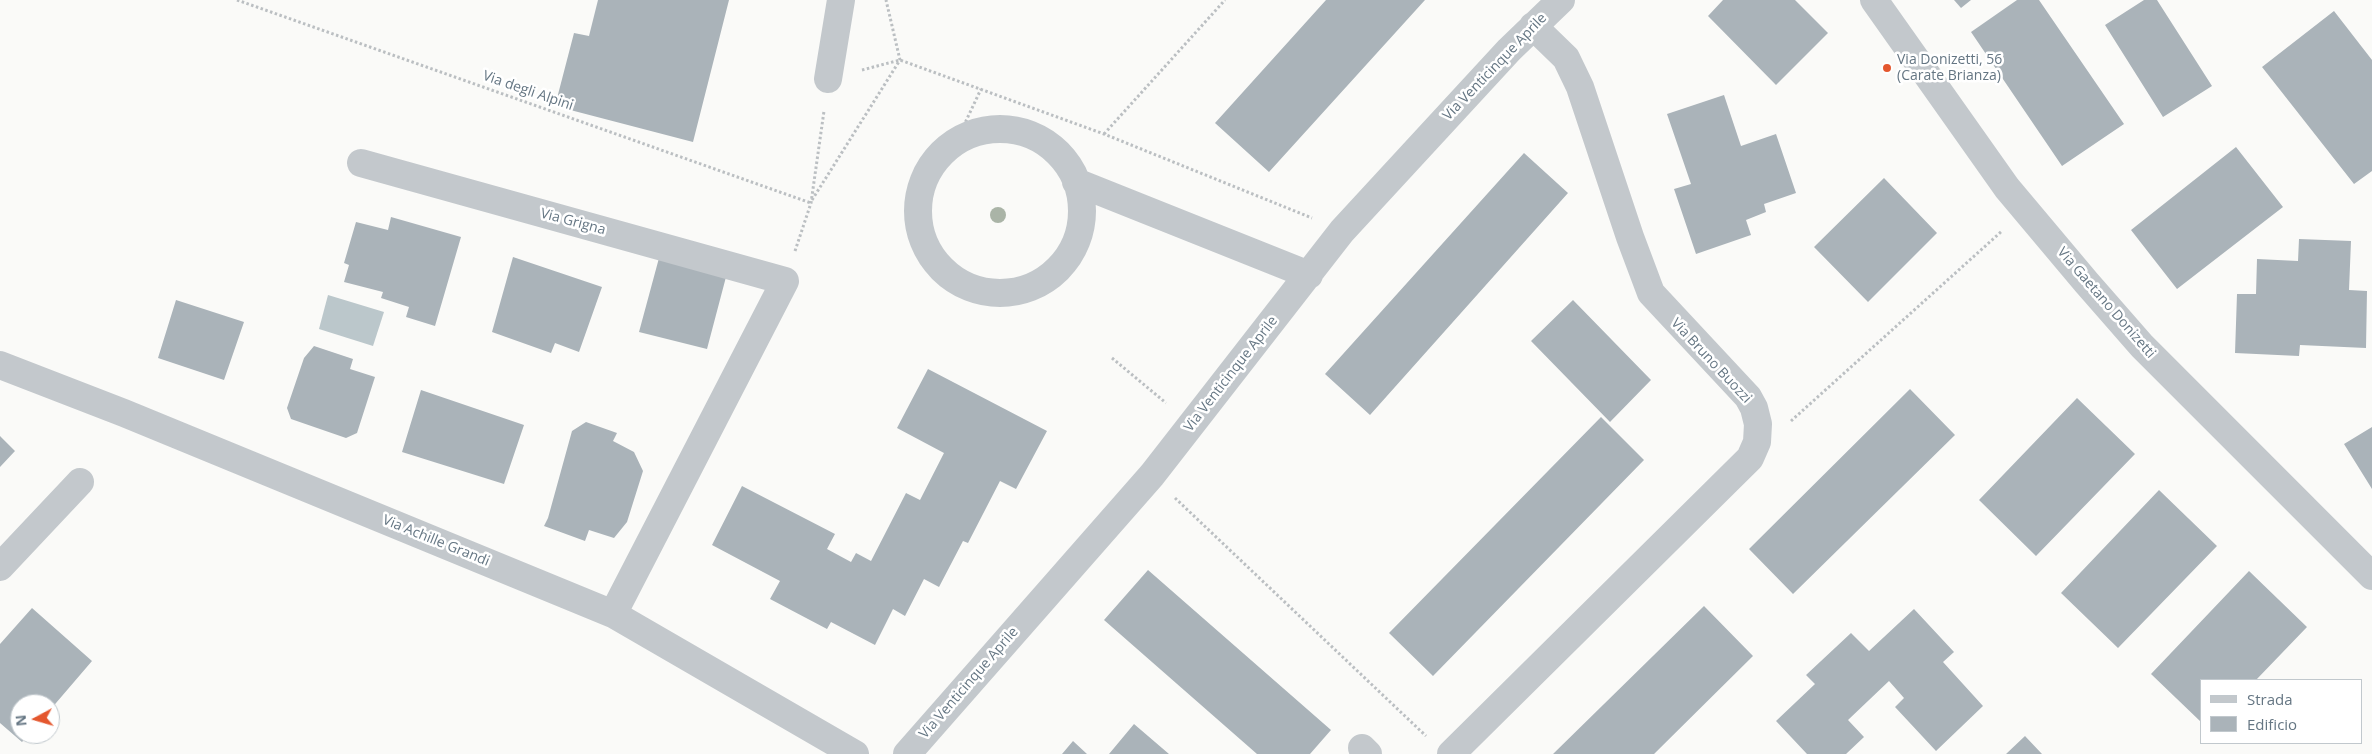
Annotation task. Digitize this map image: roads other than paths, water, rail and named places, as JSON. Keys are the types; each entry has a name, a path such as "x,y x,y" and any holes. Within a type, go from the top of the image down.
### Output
{"street":[{"path":"828,79 842,0"},
{"name":"Via Venticinque Aprile","path":"907,754 1152,475 1342,231 1509,50 1561,0"},
{"name":"Via Gaetano Donizetti","path":"1874,0 2007,188 2142,346 2372,576"},
{"name":"Via Bruno Buozzi","path":"1441,747 1750,458 1757,442 1758,424 1754,408 1748,397 1650,293 1580,87 1566,58 1533,26"},
{"path":"1010,128 1036,136 1058,152 1074,174 1076,182 1082,200 1081,227 1071,252 1054,273 1030,288 1004,293 977,290 952,278 933,259 921,234 917,208 923,181 932,165 957,140 983,130 1010,128"},
{"name":"Via Grigna","path":"362,164 785,281 613,614"},
{"path":"1076,182 1309,275"},
{"name":"Via Achille Grandi","path":"0,365 133,417 613,614 855,754"},
{"path":"0,567 80,482"}],"place":[{"name":"Via Donizetti, 56 (Carate Brianza)","path":"1887,68"}]}
